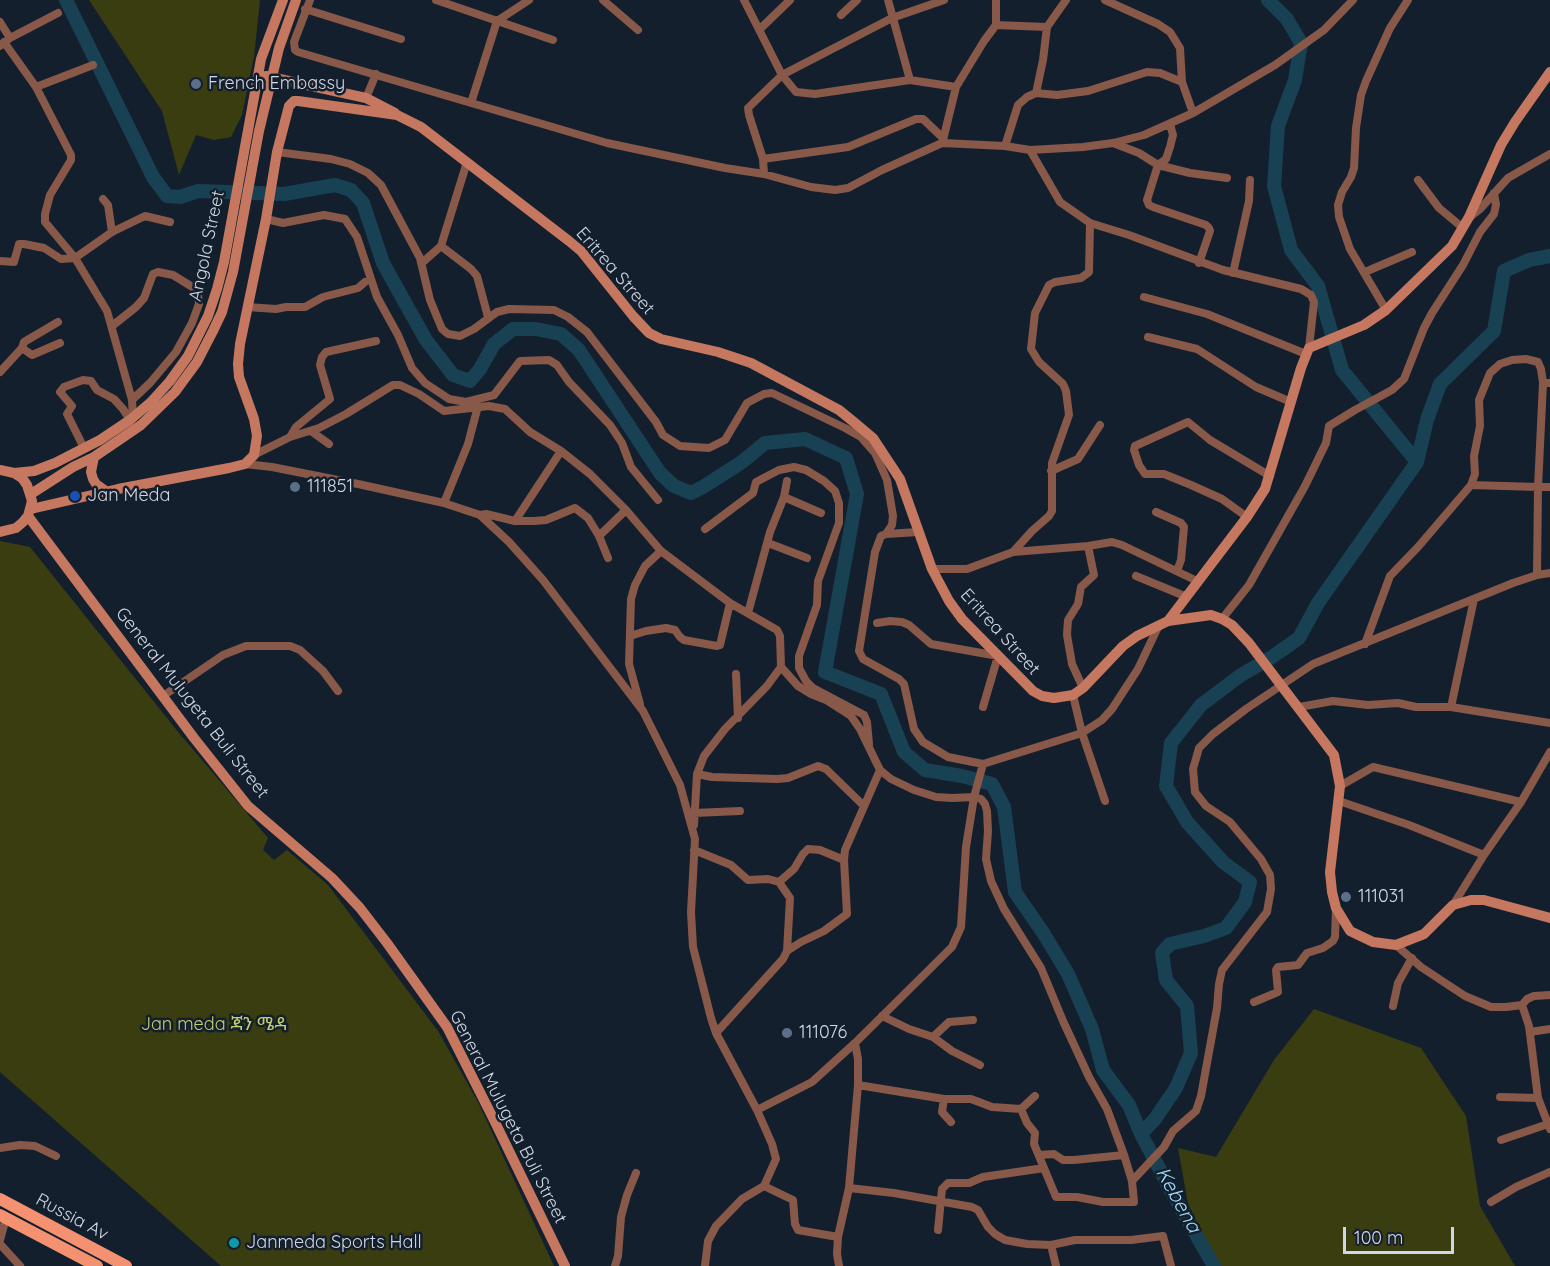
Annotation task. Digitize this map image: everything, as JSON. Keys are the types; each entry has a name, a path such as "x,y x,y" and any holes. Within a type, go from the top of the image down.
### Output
{"main road":[{"name":"Angola Street","path":"14,473 42,468 84,448 154,406 188,356 208,316 224,262 261,59 283,0"},
{"path":"31,494 94,457 141,425 154,406 175,392 197,362 222,312 243,226 259,131 279,48 296,0"},
{"path":"1164,622 1187,597 1247,517 1265,489 1308,351 1372,320 1386,310 1452,246 1469,217 1501,145 1550,72"},
{"path":"259,74 366,98 397,115"},
{"name":"Eritrea Street","path":"277,152 289,106 294,101 397,115 421,127 581,251 649,333 661,339 718,352 751,363 839,410 873,438 900,479 938,584 962,619 1033,691 1042,696 1054,698 1073,694 1083,688 1123,646 1164,622 1204,614 1222,619"},
{"path":"29,512 250,459 257,436 254,419 239,377 238,364 277,152"},
{"path":"94,457 91,472 93,479 107,492"},
{"path":"0,470 14,473 27,485 31,494 29,512 16,528 0,532"},
{"name":"General Mulugeta Buli Street","path":"29,512 163,696 248,806 280,835 310,857 360,908 440,1018 494,1118 565,1266"},
{"path":"1222,619 1249,643 1334,755 1340,786 1330,872 1336,908 1350,931 1361,938 1386,945 1396,945 1424,933 1453,905 1472,900 1484,900 1550,918"},
{"name":"Russia Av","path":"0,1199 126,1266"},
{"name":"Russia Av","path":"3,1217 97,1266"}],"street":[{"path":"310,0 294,42 295,50 607,143 724,168 764,174 811,187 835,190 848,188 943,140 1030,150 1083,147 1113,143 1144,135 1193,113 1275,65 1324,30 1353,0"},
{"path":"436,0 553,40"},
{"path":"603,0 638,30"},
{"path":"744,0 782,75 796,92 806,94 910,80 956,87"},
{"path":"760,29 790,0"},
{"path":"841,15 857,0"},
{"path":"888,0 910,80"},
{"path":"764,174 763,159 748,108 782,75 892,18 944,0"},
{"path":"943,140 956,87 979,48 996,26 996,0"},
{"path":"1036,93 1047,27 1066,0"},
{"path":"1105,0 1158,24 1170,32 1180,48 1182,82 1193,113"},
{"path":"1386,310 1350,249 1339,217 1338,205 1354,168 1356,128 1361,95 1390,28 1408,0"},
{"path":"471,103 497,21 523,2"},
{"path":"305,9 401,39"},
{"path":"5,42 58,13"},
{"path":"0,22 5,42 36,87 71,154 71,160 50,195 45,222 75,258 102,300 112,326 132,400 131,419"},
{"path":"996,26 1047,27"},
{"path":"36,87 93,65"},
{"path":"1005,146 1018,105 1027,96 1036,93 1057,95 1088,90 1147,72 1160,73 1182,82"},
{"path":"366,98 376,74"},
{"path":"763,159 848,147 916,119 923,119 943,140"},
{"path":"1170,124 1173,135 1170,147 1166,159 1158,165 1147,200 1149,205 1209,228 1200,263"},
{"path":"1113,143 1139,153 1158,165 1190,173 1227,178"},
{"path":"1030,150 1060,202 1090,223 1129,235 1200,263 1301,289 1311,294 1314,302 1308,351 1207,314 1144,297"},
{"path":"277,152 331,159 350,164 368,173 381,185 420,258 430,300 442,329 452,336 460,336 474,329 488,317 509,309 554,310 568,317 587,332 656,422 663,435 680,446 709,448 725,440 747,403 764,394 772,393 861,437 875,453 887,480 893,516 892,525 886,534"},
{"path":"1469,217 1480,209 1508,178 1550,154"},
{"path":"423,261 441,246 467,162"},
{"path":"1233,273 1248,208 1250,180"},
{"path":"1418,180 1439,208 1463,228"},
{"path":"1222,619 1249,585 1305,486 1326,443 1329,426 1401,384 1424,327 1463,265 1480,232 1494,214 1496,205 1494,193"},
{"path":"104,199 108,205 112,232"},
{"path":"266,219 283,222 324,215 345,219 357,237 377,297 398,334 412,368 425,383 449,399 466,402 494,395 520,361 549,360 557,365 569,382 610,425 622,443 631,467 658,500"},
{"path":"0,261 14,262 19,244 44,248 61,259 75,258 112,232 145,216 170,222"},
{"path":"1013,552 1052,511 1052,463 1069,415 1063,384 1034,357 1031,349 1035,313 1049,285 1081,278 1089,272 1090,223"},
{"path":"441,246 477,276 488,317"},
{"path":"1365,272 1412,252"},
{"path":"112,326 144,298 153,274 158,272 173,275 194,288 198,295 199,304 192,323 176,352 132,400"},
{"path":"247,307 276,309 305,307 323,297 358,288 365,282"},
{"path":"0,372 22,348 24,342 58,322"},
{"path":"1148,337 1197,349 1256,387 1291,402"},
{"path":"290,437 296,428 330,399 320,365 326,352 376,341"},
{"path":"22,348 32,355 60,343"},
{"path":"1365,644 1390,576 1418,548 1471,485 1475,474 1474,456 1480,426 1479,399 1490,373 1500,364 1512,360 1526,359 1538,363 1547,383 1538,487 1537,575"},
{"path":"84,448 67,414 72,406 60,392 64,387 83,380 91,381 98,390 114,399 131,419"},
{"path":"250,459 290,437 311,431 346,414 393,385 400,385 419,394 444,411 496,406 505,409 530,432 561,451 590,474 626,510 660,550 730,603 777,630 780,636 781,667 767,686 725,729 704,756 697,774 694,813 693,947 703,990 717,1033 757,1110 776,1159 764,1186 742,1200 716,1226 708,1241 705,1266"},
{"path":"444,503 468,444 478,406"},
{"path":"1247,517 1222,499 1191,485 1164,474 1145,474 1139,465 1134,450 1135,446 1188,422 1210,440 1270,476"},
{"path":"1051,471 1078,459 1100,425"},
{"path":"311,431 329,444"},
{"path":"515,521 561,451"},
{"path":"250,459 272,466 444,503 480,515 509,542 543,580 643,711"},
{"path":"705,529 753,493 756,482 779,470 794,467 806,470 824,481 834,491 839,503 839,523 818,581 817,605 799,656 799,668 813,688 864,715 867,722 869,748"},
{"path":"748,613 787,481"},
{"path":"1471,485 1550,487"},
{"path":"784,497 821,513"},
{"path":"480,515 486,514 515,521 546,520 575,508 588,518 608,558"},
{"path":"599,536 626,510"},
{"path":"1156,512 1181,523 1184,527 1181,560 1177,571"},
{"path":"892,525 899,533"},
{"path":"918,532 881,536 875,552 859,651 860,656 904,684 910,708 910,720 914,729 923,742 948,757 982,766 1082,733 1102,720 1112,709 1164,622"},
{"path":"932,569 967,569 1013,552 1112,542 1197,581"},
{"path":"768,543 807,558"},
{"path":"1083,688 1072,664 1067,634 1068,620 1078,604 1081,587 1094,575 1088,546"},
{"path":"660,550 652,557 635,585 630,613 629,664 632,681 643,711 680,785 695,839"},
{"path":"1132,1181 1164,1147 1173,1131 1196,1111 1201,1096 1222,970 1267,912 1271,889 1270,875 1261,859 1230,822 1206,806 1195,792 1193,769 1199,748 1213,734 1313,663 1345,649 1365,644 1474,598 1537,575 1550,573"},
{"path":"1136,576 1187,597"},
{"path":"1451,707 1474,598"},
{"path":"630,636 666,628 675,630 684,640 717,646 720,645 730,603"},
{"path":"877,623 902,622 936,646 961,648 998,656 983,707"},
{"path":"163,696 223,655 246,646 290,646 300,650 323,671 338,690"},
{"path":"781,667 798,686 851,716 880,770 901,784 936,797 981,799 987,811 986,859 991,880 1004,909 1041,968 1067,1031 1107,1109 1132,1181 1136,1198 1134,1202 1103,1202 1077,1197 1059,1198 1054,1193 1034,1144 1035,1133 1027,1123 1021,1109"},
{"path":"736,674 738,718"},
{"path":"1073,694 1082,733 1105,801"},
{"path":"1299,707 1333,701 1368,705 1398,703 1416,707 1451,707 1550,723"},
{"path":"1453,905 1521,802 1550,752"},
{"path":"697,774 712,777 777,779 788,778 818,766 826,769 864,806"},
{"path":"757,1110 812,1082 855,1043 952,946 962,927 966,847 974,797 982,766"},
{"path":"1340,786 1373,767 1521,802"},
{"path":"717,1033 770,974 787,951 824,931 847,914 845,850 880,770"},
{"path":"1339,801 1409,825 1484,855"},
{"path":"694,813 740,812"},
{"path":"779,882 794,869 808,849 820,850 844,860"},
{"path":"694,850 731,865 748,880 768,879 779,882 790,898 787,951"},
{"path":"1254,1002 1278,992 1276,970 1278,967 1298,965 1306,953 1323,948 1333,941 1336,908"},
{"path":"1396,945 1466,996 1491,1007 1506,1008 1522,1005 1534,996 1550,995"},
{"path":"1393,1006 1398,983 1412,958"},
{"path":"1501,1140 1549,1127 1538,1098 1530,1032 1522,1005"},
{"path":"882,1016 933,1037 952,1051 980,1065"},
{"path":"933,1037 949,1022 973,1020"},
{"path":"1530,1032 1550,1029"},
{"path":"839,1266 838,1237 849,1188 858,1084 858,1059 855,1043"},
{"path":"858,1084 944,1099 971,1099 992,1107 1021,1109 1035,1096"},
{"path":"1500,1097 1538,1098"},
{"path":"944,1099 942,1112 951,1122"},
{"path":"0,1148 20,1144 35,1146 56,1156"},
{"path":"1039,1155 1054,1154 1063,1160 1074,1160 1124,1155"},
{"path":"938,1230 939,1203 942,1189 948,1183 969,1183 983,1177 1044,1168"},
{"path":"1491,1202 1516,1187 1550,1172"},
{"path":"615,1266 621,1217 636,1173"},
{"path":"764,1186 793,1200 795,1224 798,1230 838,1237"},
{"path":"849,1188 894,1193 978,1210 988,1227 1005,1240 1027,1244 1052,1245 1075,1240 1131,1240 1160,1236 1165,1238 1171,1266"},
{"path":"3,1217 0,1242 16,1264"},
{"path":"1052,1245 1056,1266"}],"green space":[{"name":"French Embassy","path":"89,0 260,0 254,57 242,115 231,137 214,140 196,135 179,175 162,111"},
{"name":"Jan meda ጃን ሜዳ","path":"0,541 30,547 179,733 268,838 263,850 274,860 287,850 328,885 438,1031 478,1102 554,1266 221,1266 0,1072"},
{"path":"1314,1009 1421,1048 1466,1116 1480,1206 1515,1266 1219,1266 1188,1204 1178,1148 1216,1157 1274,1060"}],"waterway":[{"name":"Kebena","path":"66,0 153,177 167,196 180,197 198,191 284,194 335,185 351,190 363,203 383,263 426,340 453,375 470,381 480,369 494,344 513,329 536,329 561,334 579,350 660,473 674,486 691,493 742,462 765,443 805,439 846,458 857,494 825,672 881,694 904,752 925,770 992,784 1004,807 1015,892 1068,974 1092,1029 1103,1070 1129,1105 1141,1134 1170,1189 1214,1266"},
{"path":"1268,0 1287,19 1301,43 1295,80 1278,126 1274,186 1291,250 1318,286 1342,370 1417,462"},
{"path":"1141,1134 1155,1119 1176,1088 1191,1053 1187,1006 1166,980 1162,953 1170,944 1226,928 1245,902 1250,882 1223,862 1187,822 1166,786 1171,743 1201,705 1241,675 1299,638 1318,603 1417,462 1427,420 1440,384 1494,331 1504,271 1529,260 1550,256"}],"place":[{"name":"French Embassy","path":"196,84"},
{"name":"111851","path":"295,487"},
{"name":"Jan Meda","path":"75,496"},
{"name":"111031","path":"1346,897"},
{"name":"111076","path":"787,1033"},
{"name":"Janmeda Sports Hall","path":"234,1243"}]}
